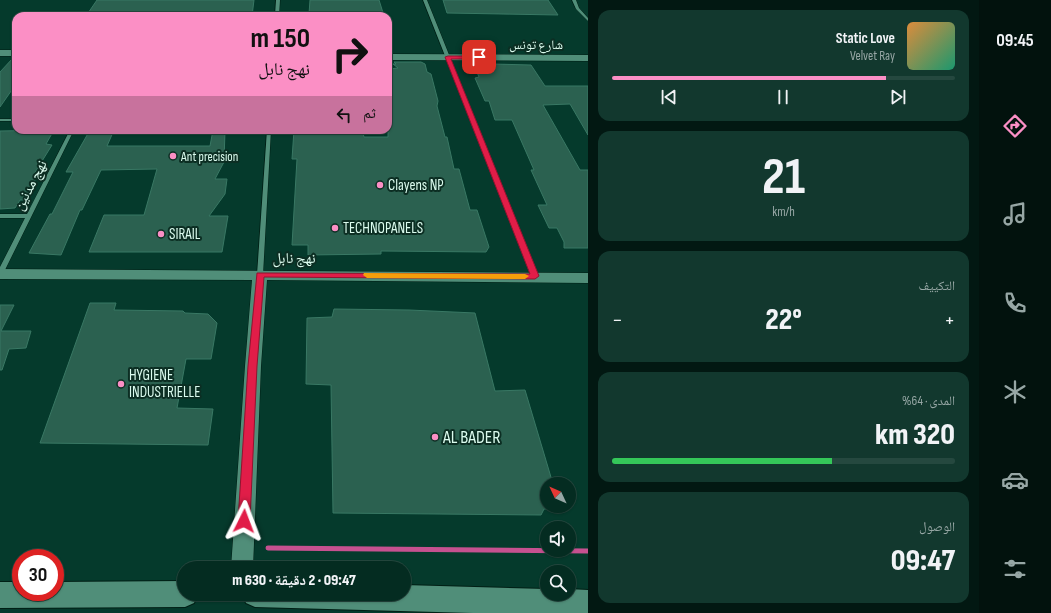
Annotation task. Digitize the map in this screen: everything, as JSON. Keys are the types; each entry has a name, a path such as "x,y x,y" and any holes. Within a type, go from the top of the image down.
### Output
{"street":[{"name":"شارع تونس","path":"392,52 588,58"},
{"name":"شارع تونس","path":"392,57 588,52"},
{"path":"0,53 12,53"},
{"name":"نهج نابل","path":"0,274 535,276 588,278"},
{"path":"242,561 252,366 260,275"},
{"path":"0,595 177,594"},
{"path":"411,598 588,603"}],"lane":[{"path":"277,12 278,0"},
{"path":"424,0 535,276"},
{"path":"574,0 577,8 588,20"},
{"path":"0,120 12,120"},
{"name":"نهج مدنين","path":"0,274 70,134"},
{"path":"260,275 269,134"},
{"path":"0,216 28,216"}],"building":[{"path":"97,0 254,0 252,12 89,12"},
{"path":"310,0 379,0 383,12 309,12"},
{"path":"443,0 548,0 558,15 447,13"},
{"path":"12,59 12,90 0,107 0,72"},
{"path":"394,62 421,62 425,64 427,72 431,74 438,101 437,106 445,137 447,137 454,169 459,169 470,210 477,210 489,247 486,252 381,251 381,254 308,255 308,245 292,245 297,159 292,159 294,134 363,134 364,137 388,137 388,134 392,134 392,69 398,68 393,64 396,64"},
{"path":"474,65 531,65 545,86 588,86 588,135 570,104 543,105 580,170 588,170 588,248 564,248 564,242 557,228 549,228 538,205 547,205 531,170 534,170 512,120 495,120 489,101 485,101 475,78 479,77"},
{"path":"0,131 12,131 12,134 52,134 46,144 52,145 34,174 38,174 25,200 20,200 15,208 0,209"},
{"path":"88,134 112,134 107,146 210,146 212,134 225,134 224,162 215,179 227,179 225,194 209,216 228,216 222,252 89,252 104,215 144,215 157,169 101,170 82,210 80,210 61,255 29,253 50,214 52,214 73,172 66,172"},
{"name":"HYGIENE INDUSTRIELLE","path":"90,303 116,303 114,310 183,311 185,313 208,314 217,323 211,359 186,359 177,408 213,409 208,445 40,443"},
{"path":"0,305 14,305 1,331 31,331 26,348 9,349 2,370 0,370"},
{"name":"AL BADER","path":"334,309 475,313 495,391 525,390 551,477 540,477 541,515 333,513 331,385 306,384 307,318 332,317"}],"waterway":[{"path":"268,548 588,551"}],"slow traffic":[{"path":"367,275 525,276"}],"place":[{"name":"Ant precision","path":"173,156"},
{"name":"Clayens NP","path":"380,185"},
{"name":"TECHNOPANELS","path":"335,228"},
{"name":"SIRAIL","path":"161,234"},
{"name":"HYGIENE INDUSTRIELLE","path":"121,384"},
{"name":"AL BADER","path":"435,437"}],"route":[{"path":"244,521 252,366 260,275 535,276 482,146 448,57 479,57"}]}
